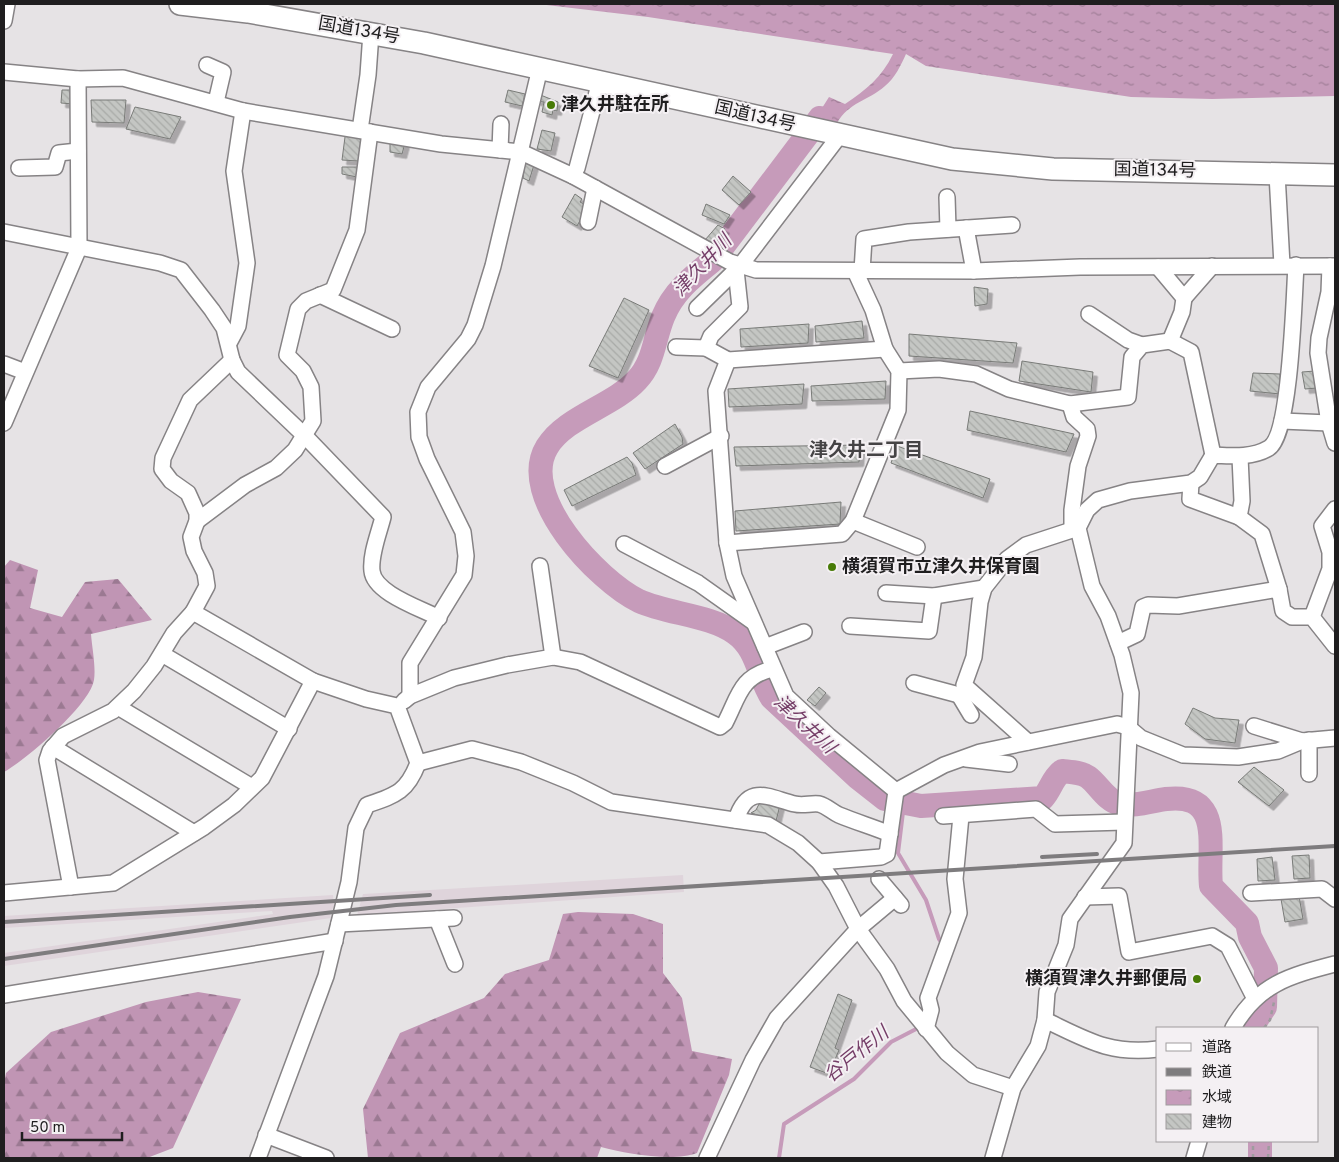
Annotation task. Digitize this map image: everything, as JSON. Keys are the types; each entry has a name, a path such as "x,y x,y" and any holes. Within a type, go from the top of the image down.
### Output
{"highway":[{"name":"国道134号","path":"180,4 248,12 371,33 600,81 796,126 952,159 1053,169 1335,175"}],"street":[{"path":"4,22 7,4"},
{"path":"197,521 245,485 276,468 294,450 314,421 312,387 303,371 287,355 298,309 313,298 333,290 357,230 371,33"},
{"path":"207,65 223,72 216,102"},
{"path":"410,696 410,663 464,575 466,556 463,532 427,459 419,437 418,412 428,387 468,339 475,325 494,266 540,68"},
{"path":"4,72 78,79 123,78 216,102 243,111 441,144 521,152 573,176 736,266 772,272 974,271 1080,267 1332,266 1318,353 1329,423 1335,443"},
{"path":"4,423 79,248 78,79"},
{"path":"573,176 577,168 600,81"},
{"path":"229,343 238,326 246,263 234,171 243,111"},
{"path":"500,150 501,124"},
{"path":"697,308 736,266 840,135"},
{"path":"19,168 55,167 59,153 78,151"},
{"path":"1213,454 1240,457 1270,447 1276,440 1282,422 1292,349 1289,265 1277,174"},
{"path":"588,222 595,188"},
{"path":"947,197 948,229"},
{"path":"727,543 842,534 854,521 898,410 899,371 885,349 858,271 864,239 909,232 1012,225"},
{"path":"966,228 974,271"},
{"path":"4,232 160,263 181,270 224,328 232,360 238,372 304,435 383,517 372,570 376,584 391,594 439,618"},
{"path":"706,348 711,336 740,307 736,266"},
{"path":"1170,341 1182,312 1184,298 1212,266"},
{"path":"1158,267 1184,298"},
{"path":"313,298 392,329"},
{"path":"971,715 964,692 964,685 974,657 980,602 984,588 1007,558 1026,545 1075,529 1087,510 1098,500 1130,491 1191,483 1200,477 1213,454 1191,352 1170,341 1142,345 1128,340 1089,314"},
{"path":"899,371 939,369 976,374 1009,389 1070,404 1128,397 1132,357 1142,345"},
{"path":"676,347 706,348 728,360 885,349"},
{"path":"71,887 47,760 63,736 118,707 144,679 174,633 193,612 207,586 205,573 194,551 191,537 197,521 197,513 188,493 171,481 162,469 163,458 190,400 232,360"},
{"path":"728,360 716,391 727,543 734,576 765,647 770,669 786,696 883,782 895,797 886,854 881,857 819,862"},
{"path":"4,364 25,372"},
{"path":"993,1158 1012,1088 1038,1046 1045,1020 1048,992 1066,945 1070,919 1124,843 1130,693 1118,643 1108,616 1092,586 1075,529 1072,510 1078,466 1088,436 1087,429 1074,417 1070,404"},
{"path":"1282,422 1329,423"},
{"path":"665,466 720,436"},
{"path":"1239,516 1242,501 1240,457"},
{"path":"1191,483 1190,499 1239,516 1262,534 1279,590 1283,611 1292,617 1312,617"},
{"path":"1312,617 1330,569 1330,552 1322,526 1335,509"},
{"path":"854,521 917,547"},
{"path":"624,544 698,584 753,622"},
{"path":"540,566 553,657"},
{"path":"886,594 934,596 984,588"},
{"path":"1118,643 1137,634 1143,608 1148,605 1178,606 1279,590"},
{"path":"850,626 930,631 934,596"},
{"path":"193,612 313,681 366,699 397,706"},
{"path":"1312,617 1335,646"},
{"path":"765,647 804,632"},
{"path":"162,654 289,729"},
{"path":"397,706 410,696 454,678 507,665 553,657 580,662 720,727 725,723 744,683 753,675 770,669"},
{"path":"4,892 113,882 194,833 234,805 262,778 313,681"},
{"path":"914,683 964,692 1028,742"},
{"path":"258,1158 326,976 349,882 356,828 367,805 403,791 412,780 418,763 397,706"},
{"path":"118,707 252,787"},
{"path":"895,797 960,758 1117,724 1128,727 1142,738 1183,755 1238,757 1278,751 1306,740 1335,738"},
{"path":"1254,726 1306,740"},
{"path":"1306,740 1309,774"},
{"path":"54,747 194,833"},
{"path":"418,763 472,748 521,762 573,783 611,802 768,825 782,832 819,862 836,886 858,928 887,969 910,1009 926,1030 947,1053 973,1075 1012,1088"},
{"path":"960,758 1009,764"},
{"path":"736,820 745,802 753,797 765,794 798,805 817,804 836,814 890,834"},
{"path":"943,816 1036,809 1055,824 1125,810"},
{"path":"926,1030 931,1010 928,998 959,913 955,879 961,816"},
{"path":"707,1158 753,1060 777,1018 858,928 898,901 879,879"},
{"path":"1251,893 1322,889 1335,899"},
{"path":"1085,897 1119,896 1129,952 1212,936 1228,946 1257,998"},
{"path":"339,924 454,918"},
{"path":"437,919 455,964"},
{"path":"4,995 335,941"},
{"path":"1234,1027 1240,1016 1257,998 1276,983 1300,972 1335,964"},
{"path":"1045,1020 1110,1049 1142,1051 1156,1049"},
{"path":"266,1135 326,1158"},
{"path":"1194,1158 1199,1142"}],"path":[{"path":"1265,1027 1270,1020 1276,983"},
{"path":"1253,1142 1253,1158"},
{"path":"1268,1158 1269,1142"}],"shaded area":[{"path":"683,875 684,892 357,915 363,894"},
{"path":"333,895 334,906 330,913 331,918 4,966 4,953 273,914 272,911 4,928 4,916"}],"green space":[{"path":"10,560 38,570 30,608 62,617 85,582 118,579 152,620 91,634 94,680 90,691 70,717 56,731 27,756 4,772 4,567"},
{"path":"578,912 633,914 663,924 663,973 682,998 692,1051 732,1059 729,1075 697,1153 687,1156 663,1157 601,1147 597,1158 368,1158 363,1109 400,1033 484,998 505,974 549,960 563,914"},
{"path":"198,992 241,999 173,1148 147,1158 4,1158 4,1083 6,1073 51,1032 146,1002"}],"water":[{"path":"538,4 1335,4 1335,96 1212,99 1131,97 926,66 906,54 889,83 847,110 837,123 817,116 829,97 845,104 860,94 884,70 893,54 648,17"}],"building":[{"path":"62,90 73,90 73,104 61,103"},
{"path":"508,90 525,94 522,106 505,102"},
{"name":"津久井駐在所","path":"538,94 558,102 557,111 553,110 552,115 542,112 544,102 536,101"},
{"path":"91,100 126,100 124,123 92,122"},
{"path":"135,107 181,117 170,139 126,129"},
{"path":"542,130 555,133 551,151 537,149"},
{"path":"348,133 362,140 358,161 342,160 345,137"},
{"path":"390,139 405,143 402,154 390,152"},
{"path":"525,162 534,165 529,181 523,178"},
{"path":"342,167 360,167 357,177 342,174"},
{"path":"733,176 751,192 739,205 722,190"},
{"path":"575,194 582,199 580,202 588,206 577,226 562,217"},
{"path":"706,204 730,215 724,224 702,215"},
{"path":"718,225 725,229 715,243 705,240"},
{"path":"974,287 988,289 987,304 975,306"},
{"path":"624,298 649,310 618,378 589,366"},
{"path":"862,321 864,338 816,342 815,326"},
{"path":"809,324 808,343 741,347 740,329"},
{"path":"909,334 1017,343 1013,363 909,356"},
{"path":"1022,361 1093,372 1091,392 1019,381"},
{"path":"1315,371 1317,388 1305,389 1302,372"},
{"path":"1253,373 1280,374 1280,394 1250,391"},
{"path":"886,381 885,399 812,401 811,386"},
{"path":"804,384 802,404 729,407 728,389"},
{"path":"970,411 1074,434 1066,452 967,430"},
{"path":"675,424 682,437 683,444 645,469 633,453"},
{"path":"861,445 859,462 736,466 734,447"},
{"path":"897,446 990,479 983,498 891,463"},
{"path":"627,457 632,463 636,475 572,506 564,490"},
{"path":"841,502 840,524 736,531 735,511"},
{"path":"819,687 826,693 815,706 807,700"},
{"path":"1193,708 1215,718 1239,720 1235,743 1205,739 1185,724"},
{"path":"1254,767 1284,790 1269,806 1238,782"},
{"path":"760,802 780,805 776,821 751,813 756,810"},
{"path":"1309,855 1310,878 1294,879 1292,856"},
{"path":"1272,857 1275,880 1258,881 1257,859"},
{"path":"1299,896 1303,919 1285,922 1281,899"},
{"path":"838,994 852,1000 835,1048 839,1050 829,1074 810,1067"}],"waterway":[{"name":"津久井川","path":"820,118 712,261 690,279 672,300 663,317 653,350 643,373 627,389 565,428 547,447 541,467 543,489 552,512 566,535 584,556 622,591 639,601 714,622 735,633 749,647 772,698 857,777 885,799 921,806 1043,798 1062,771 1085,775 1110,800 1120,804 1137,804 1166,799 1185,799 1197,804 1205,813 1209,826 1211,840 1211,886 1247,923 1250,937 1266,968 1265,1007 1252,1027"},
{"name":"谷戸作川","path":"904,804 898,853 926,900 939,939 944,946"},
{"name":"谷戸作川","path":"779,1158 784,1124 854,1079 891,1042 920,1027"},
{"name":"津久井川","path":"1260,1142 1260,1158"}],"railway":[{"path":"4,959 290,917 396,905 1335,846"},
{"path":"1042,857 1097,854"},
{"path":"4,922 430,895"}],"place":[{"name":"津久井駐在所","path":"551,105"},
{"name":"横須賀市立津久井保育園","path":"832,567"},
{"name":"横須賀津久井郵便局","path":"1197,979"}],"district":[{"name":"津久井二丁目","path":"866,451"}]}
